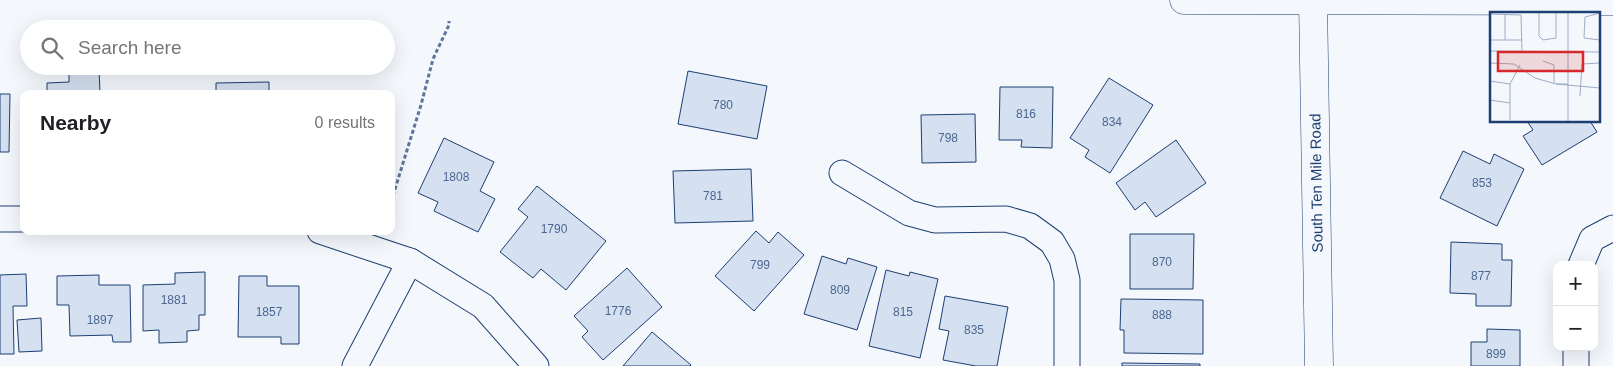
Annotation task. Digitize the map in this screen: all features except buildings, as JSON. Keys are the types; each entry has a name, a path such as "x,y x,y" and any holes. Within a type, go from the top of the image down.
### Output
{"street":[{"path":"1184,0 1613,1"},
{"name":"South Ten Mile Road","path":"1314,1 1318,366"},
{"path":"842,173 910,213 935,220 1006,219 1030,226 1052,242 1062,260 1067,280 1067,366"},
{"path":"0,219 20,218"},
{"path":"1584,261 1602,233"},
{"path":"332,235 410,261 483,306 536,366"},
{"path":"355,366 410,261"},
{"path":"1576,351 1576,366"}],"path":[{"path":"395,189 421,105 432,59 449,25 449,21"}]}
